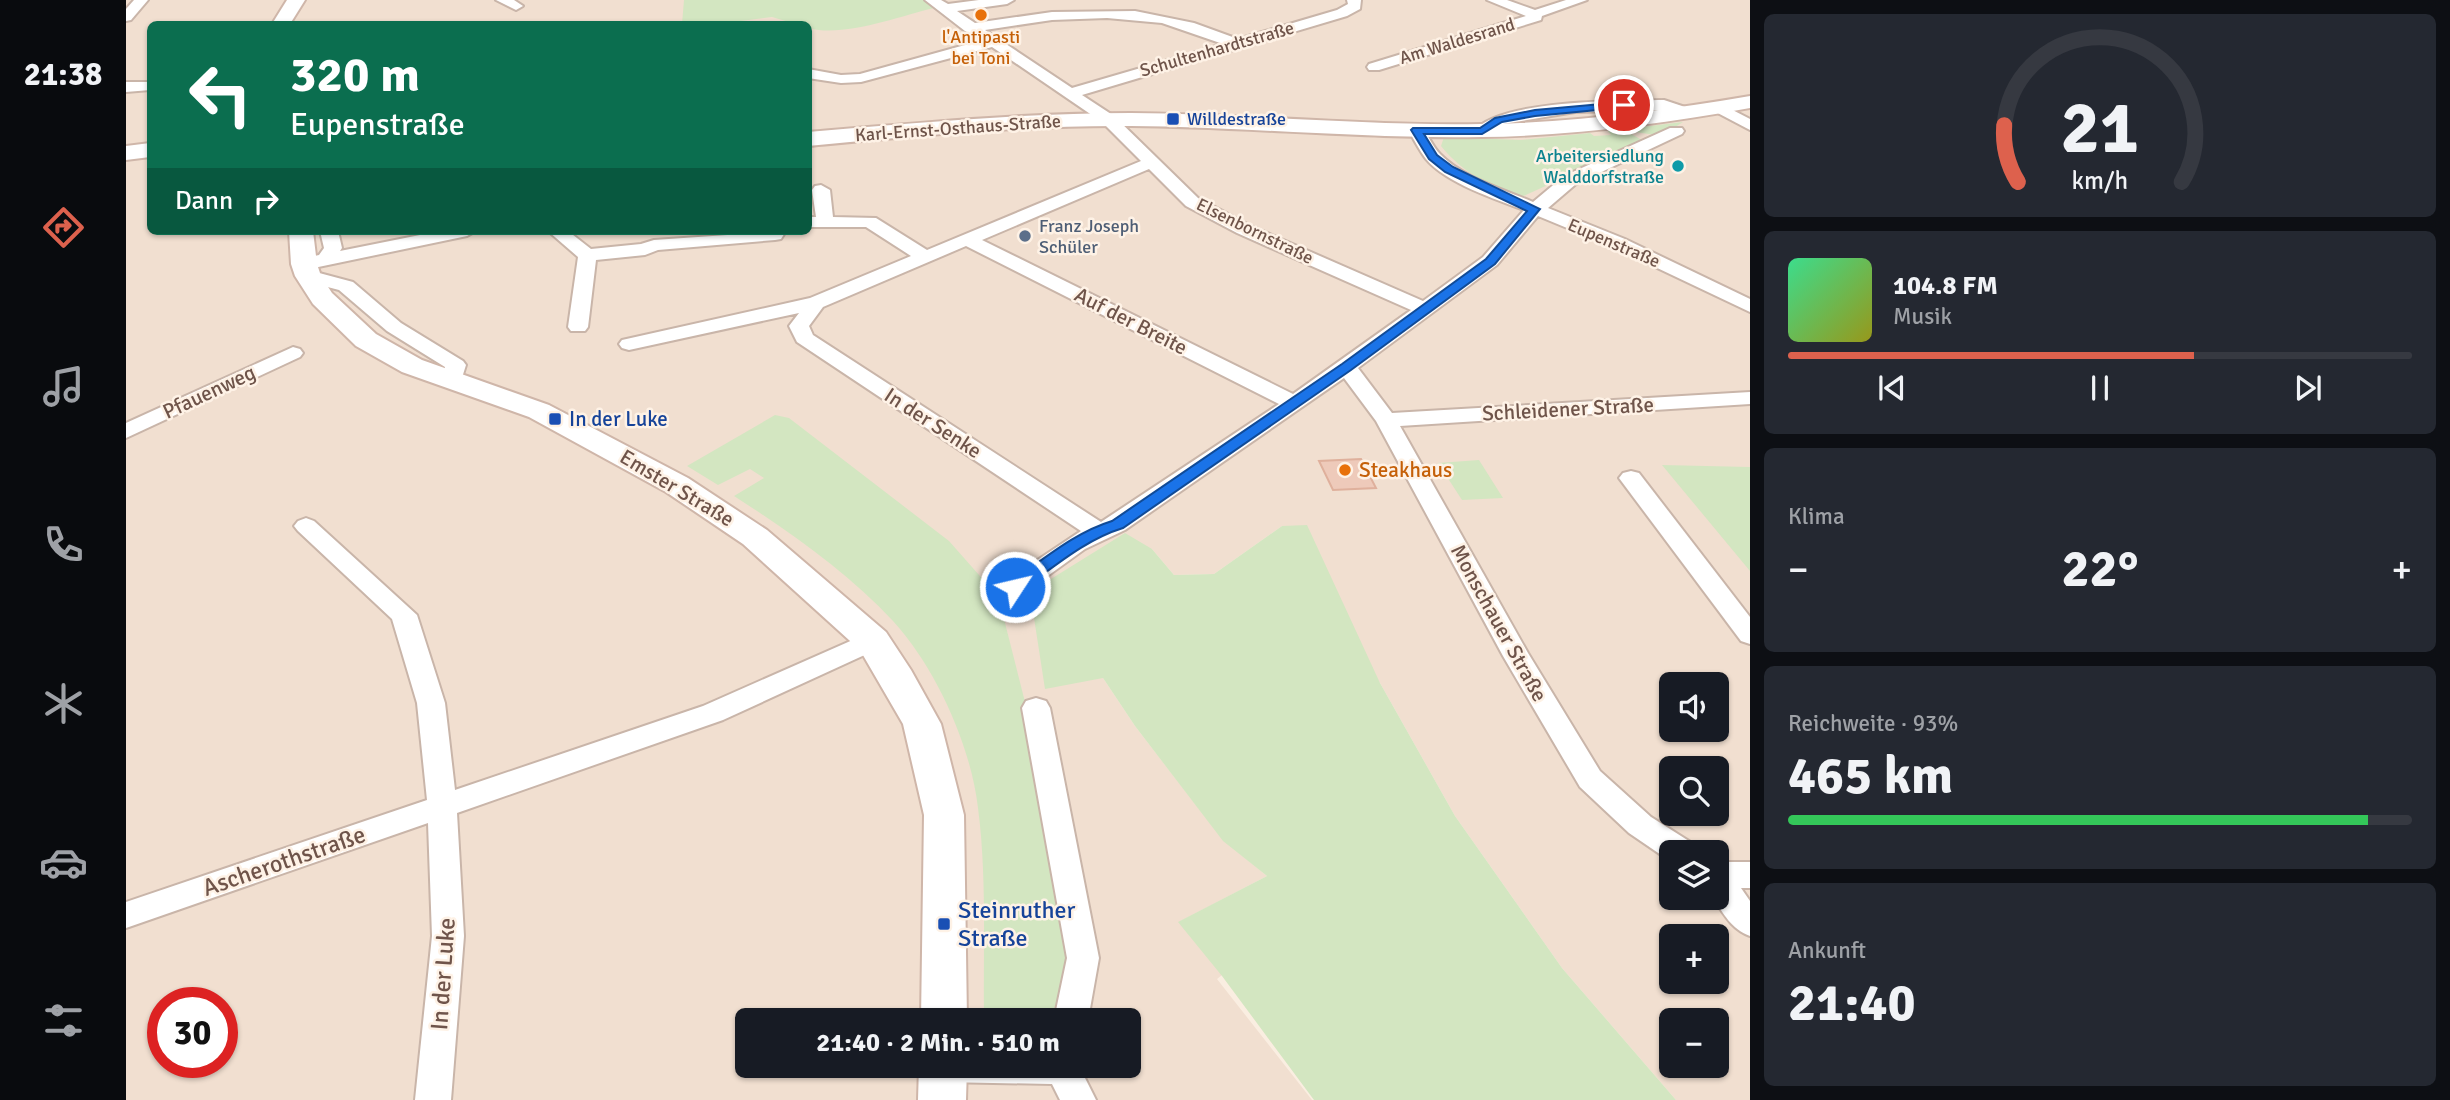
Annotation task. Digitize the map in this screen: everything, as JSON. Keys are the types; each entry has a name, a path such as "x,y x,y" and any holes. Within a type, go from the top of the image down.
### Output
{"street":[{"path":"126,17 141,0"},
{"path":"283,21 296,0"},
{"path":"503,0 516,6"},
{"path":"938,4 1007,0"},
{"name":"Schultenhardtstraße","path":"1071,93 1342,13 1355,6 1354,0"},
{"name":"Am Waldesrand","path":"1494,0 1535,14 1580,0"},
{"path":"938,4 1108,119"},
{"path":"970,28 1039,15 1088,13 1145,18 1188,26 1235,43"},
{"name":"Am Waldesrand","path":"1374,67 1536,17 1535,14"},
{"path":"812,74 841,79 861,78 993,42"},
{"path":"126,87 147,86"},
{"name":"Karl-Ernst-Osthaus-Straße","path":"812,139 1108,119 1482,131 1681,122 1717,107 1750,102"},
{"path":"1717,107 1750,125"},
{"name":"Elsenbornstraße","path":"1108,119 1149,163 1192,202 1243,229 1426,309"},
{"path":"1015,587 1097,531 1117,525 1426,309 1490,261 1534,209 1570,180 1656,142 1681,122"},
{"name":"Eupenstraße","path":"1416,130 1433,157 1449,169 1534,209 1619,243 1750,306"},
{"path":"1636,135 1656,142"},
{"path":"126,153 147,150"},
{"path":"629,344 816,303 1149,163"},
{"path":"821,190 817,221 870,222 927,258"},
{"path":"302,235 312,266"},
{"path":"312,266 333,248 330,235"},
{"path":"312,266 449,235"},
{"path":"562,235 587,255 745,235 775,235"},
{"name":"Auf der Breite","path":"968,240 1294,403"},
{"path":"578,327 587,255"},
{"name":"Emster Straße","path":"312,266 322,298 366,340 404,362 538,411 677,485 764,545 873,641 898,679 922,724 944,815 944,1008"},
{"name":"In der Senke","path":"816,303 799,326 804,338 1097,531"},
{"name":"Pfauenweg","path":"126,431 293,353"},
{"name":"Monschauer Straße","path":"1346,367 1386,420 1516,656 1590,779 1640,825 1663,840"},
{"name":"Schleidener Straße","path":"1386,420 1750,398"},
{"path":"1632,478 1750,635"},
{"name":"In der Luke","path":"306,526 404,615 431,703 442,806 448,936 433,1100"},
{"path":"442,806 713,713 873,641"},
{"path":"1036,708 1083,958 1073,1008"},
{"name":"Ascherothstraße","path":"126,915 442,806"},
{"path":"1729,876 1750,875"},
{"path":"1729,895 1741,914 1750,922"},
{"path":"942,1100 943,1078"},
{"path":"1067,1078 1078,1100"}],"shaded area":[{"path":"126,0 1750,0 1750,1100 1676,1100 1562,968 1455,816 1380,683 1282,526 1214,574 1174,575 1152,549 1103,678 1135,726 1223,840 1267,876 1179,922 1222,975 1217,979 1312,1100 126,1100"}],"green space":[{"path":"684,0 923,0 934,8 838,30 812,28 812,21 786,21 772,17 741,21 682,21"},
{"path":"1683,122 1661,136 1636,132 1631,134 1642,140 1641,143 1519,198 1476,177 1441,146 1444,137 1521,140 1590,133 1594,136 1611,135 1608,131"},
{"path":"775,415 789,418 949,541 987,584 1004,619 1026,706 1038,805 1067,955 1054,1008 984,1008 983,860 974,784 968,759 949,709 937,684 909,640 876,603 838,570 734,496 764,478 750,469 718,485 687,466"},
{"path":"1479,460 1503,498 1462,500 1438,463"},
{"path":"1662,465 1750,467 1750,571"},
{"path":"1307,525 1380,683 1455,816 1562,968 1676,1100 1314,1100 1222,976 1178,922 1267,876 1223,841 1135,726 1103,678 1045,689 1030,592 1125,533 1152,549 1174,575 1214,574 1282,526"}],"building":[{"name":"Steakhaus","path":"1361,459 1376,488 1333,490 1319,461"}],"place":[{"name":"l'Antipasti bei Toni","path":"981,15"},
{"name":"Willdestraße","path":"1173,119"},
{"name":"Arbeitersiedlung Walddorfstraße","path":"1678,166"},
{"name":"Franz Joseph Schüler","path":"1025,236"},
{"name":"In der Luke","path":"555,419"},
{"name":"Steakhaus","path":"1345,470"},
{"name":"Steinruther Straße","path":"944,924"}],"route":[{"path":"1015,587 1097,531 1117,525 1346,367 1490,261 1534,209 1482,187 1449,169 1433,157 1416,130 1482,131 1498,120 1535,113 1576,107 1624,105"}]}
